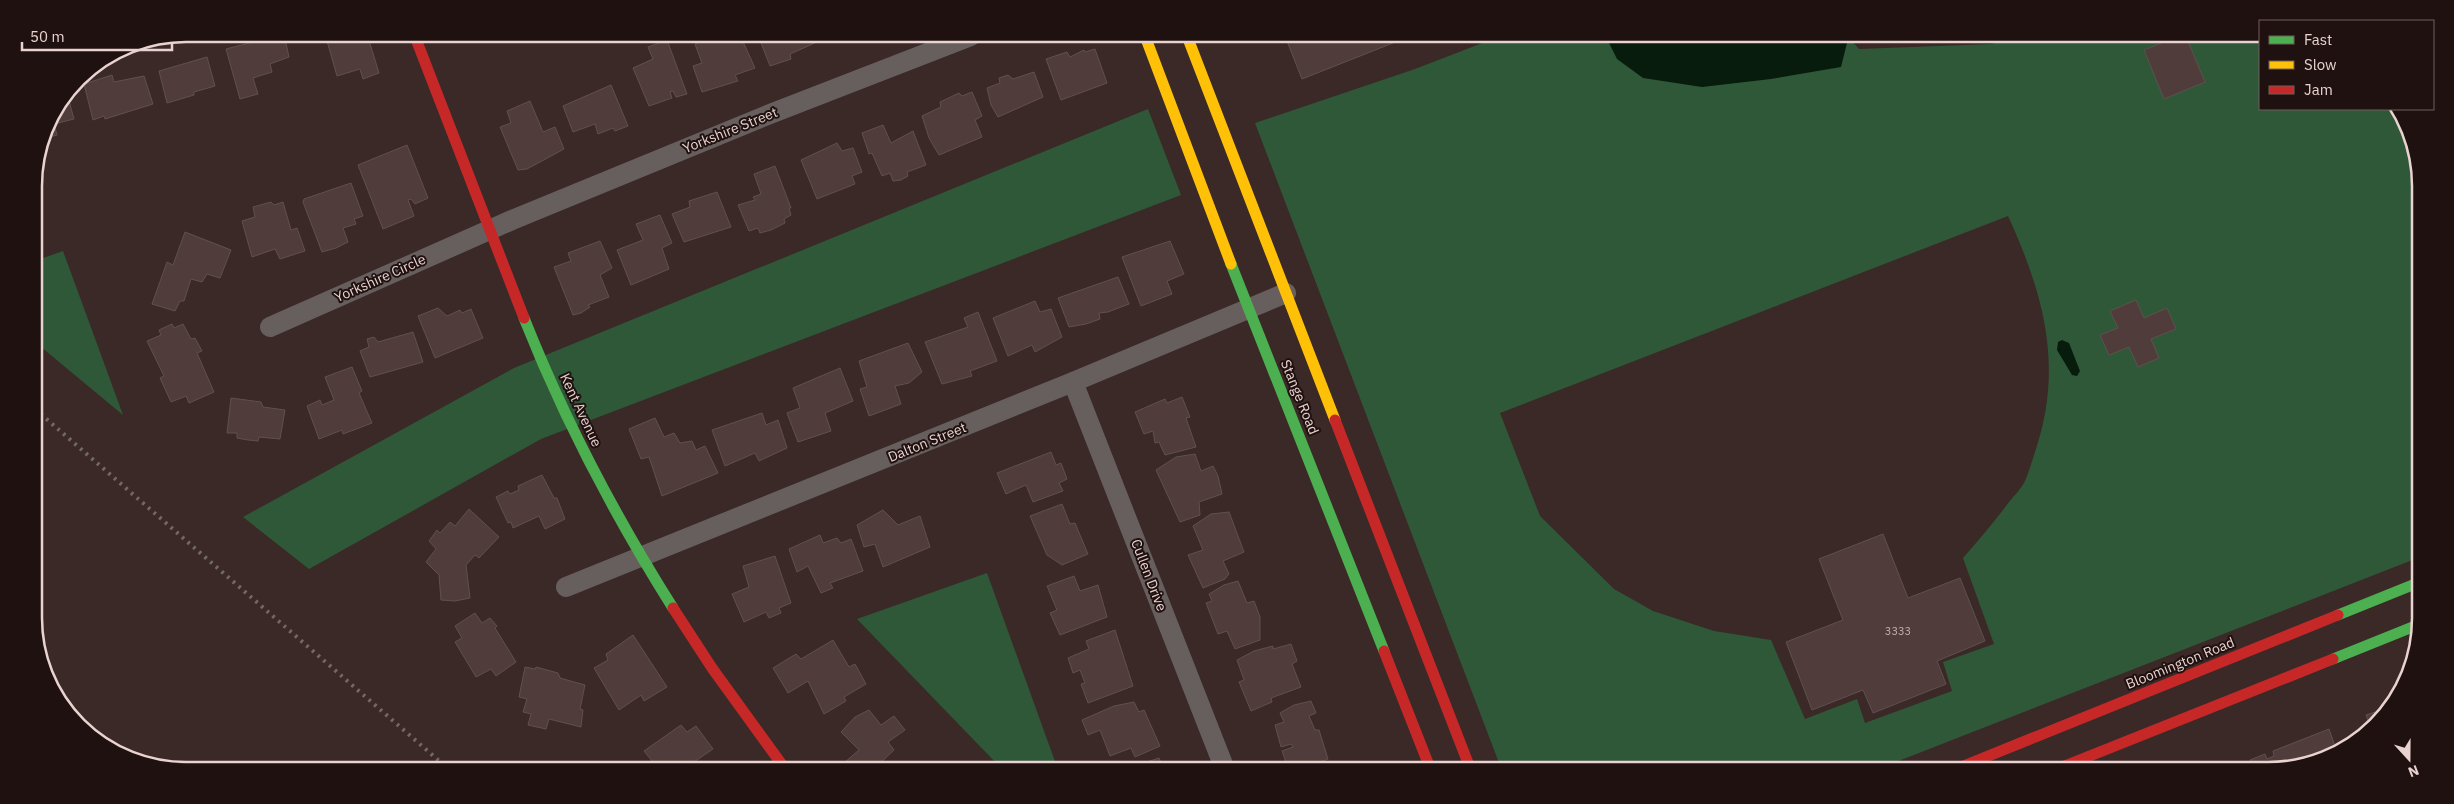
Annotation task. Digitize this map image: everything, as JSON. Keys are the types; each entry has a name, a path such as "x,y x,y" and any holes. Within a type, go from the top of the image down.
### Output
{"main road":[{"name":"Kent Avenue","path":"417,42 548,373 587,458 641,557 712,668 780,762"},
{"name":"Stange Road","path":"1147,42 1248,308 1427,761"},
{"name":"Stange Road","path":"1189,42 1467,761"},
{"name":"Bloomington Road","path":"1975,761 2412,585"},
{"path":"2076,761 2411,628"}],"street":[{"name":"Yorkshire Street","path":"491,229 770,114 956,42"},
{"name":"Yorkshire Circle","path":"270,328 491,229"},
{"name":"Dalton Street","path":"566,587 1073,382 1286,293"},
{"name":"Cullen Drive","path":"1073,382 1221,762"}],"green space":[{"path":"1485,42 1853,42 1859,49 1992,44 1997,42 2259,42 2259,110 2389,110 2404,140 2409,158 2412,186 2412,560 1898,761 1498,761 1255,123 1415,69","holes":["2008,216 2031,274 2040,303 2049,361 2044,421 2023,484 1963,558 1994,644 1943,662 1952,691 1865,723 1857,699 1805,719 1771,640 1714,631 1653,611 1614,589 1540,516 1500,413"]},
{"path":"1148,109 1181,195 541,439 309,569 243,517 514,368"},
{"path":"63,251 123,415 43,348 43,258"},
{"path":"987,573 1055,762 995,762 857,619"}],"shaded area":[{"path":"1608,42 1847,43 1841,67 1771,79 1702,87 1643,78 1617,59"},
{"path":"2062,340 2069,343 2080,371 2077,376 2072,375 2057,350 2058,342"}],"building":[{"path":"253,42 286,42 289,57 270,64 272,72 253,78 258,94 240,99 226,49"},
{"path":"327,42 369,42 379,73 363,79 360,69 337,76"},
{"path":"662,42 668,42 687,94 676,97 673,91 670,92 672,98 649,106 633,68 653,59 648,47"},
{"path":"700,42 743,42 755,68 735,75 738,81 702,92 693,66 702,63 695,44"},
{"path":"761,42 817,42 790,54 791,59 770,66"},
{"path":"1287,42 1395,42 1302,79"},
{"path":"2164,42 2188,42 2205,82 2164,99 2144,50"},
{"path":"1095,49 1107,83 1061,100 1046,59 1067,52 1070,57 1084,50 1085,52"},
{"path":"207,57 215,86 167,103 159,71"},
{"path":"1034,72 1043,97 998,117 991,105 987,88 1000,83 999,78 1008,75 1013,79"},
{"path":"112,75 114,82 144,76 153,104 105,119 104,116 93,120 84,86 87,83"},
{"path":"611,85 628,126 615,131 613,128 598,134 595,124 573,132 563,106"},
{"path":"972,92 982,116 975,120 982,137 939,155 929,138 922,116 941,107 940,102 959,93 962,96"},
{"path":"530,101 543,132 555,127 564,149 527,169 518,170 500,127 511,123 507,111"},
{"path":"70,103 74,119 57,123"},
{"path":"883,125 891,143 913,131 926,165 907,172 908,176 901,180 893,181 890,173 882,176 872,153 869,154 862,133"},
{"path":"55,127 57,135 51,137"},
{"path":"837,143 842,151 853,148 862,172 852,176 855,184 817,199 801,160"},
{"path":"407,145 428,198 415,204 411,199 408,200 414,216 383,229 358,165"},
{"path":"775,166 791,208 789,208 791,215 784,219 785,223 771,230 760,233 758,228 749,231 738,205 755,200 753,197 761,194 754,174"},
{"path":"351,183 363,216 354,219 356,224 343,228 348,242 322,252 303,202 304,199"},
{"path":"717,192 731,227 684,242 672,214 690,207 689,201"},
{"path":"271,202 274,205 283,202 291,230 297,228 305,251 280,259 275,249 252,257 242,221 255,217 253,207"},
{"path":"660,215 672,243 662,248 669,269 631,285 617,250 643,240 636,224"},
{"path":"185,232 231,250 220,278 207,274 202,282 191,279 184,301 180,301 175,311 152,304 167,262 173,265"},
{"path":"600,241 612,268 600,275 609,297 588,305 590,307 581,313 573,315 554,267 571,261 568,253"},
{"path":"1170,241 1184,274 1167,281 1172,294 1141,306 1122,257"},
{"path":"1118,277 1129,304 1108,312 1099,313 1100,319 1069,327 1058,298"},
{"path":"2136,300 2144,318 2167,308 2176,329 2151,339 2159,358 2138,367 2129,347 2109,355 2100,335 2118,328 2110,311"},
{"path":"1035,301 1040,312 1051,309 1062,337 1035,352 1032,345 1008,356 993,318"},
{"path":"438,308 447,316 460,310 462,313 471,309 483,338 435,358 418,316"},
{"path":"978,312 997,361 970,371 972,376 942,384 925,342 968,327 964,318"},
{"path":"172,324 174,328 183,324 191,339 195,338 202,351 197,353 214,392 189,403 186,396 171,402 160,378 164,376 147,341 161,335 159,330"},
{"path":"413,332 423,362 370,377 360,351 369,347 367,339 374,337 378,342"},
{"path":"908,343 922,372 909,383 895,386 901,404 869,416 860,389 867,387 859,361"},
{"path":"352,367 362,391 359,393 372,423 343,434 342,430 319,439 307,406 320,400 322,405 334,400 325,377"},
{"path":"840,368 853,401 825,413 831,431 798,442 787,413 800,408 793,388"},
{"path":"1182,397 1190,417 1186,418 1196,447 1165,455 1159,442 1155,443 1153,431 1144,434 1135,412 1165,399 1167,403"},
{"path":"231,398 261,402 263,407 285,410 280,439 259,437 258,441 248,440 237,438 237,433 227,433"},
{"path":"762,413 766,425 778,420 787,448 759,461 755,453 725,466 712,430"},
{"path":"655,418 664,437 674,433 680,443 692,441 696,450 705,446 718,473 662,496 649,457 641,459 629,429"},
{"path":"1051,452 1056,465 1061,463 1067,479 1059,483 1063,491 1033,502 1026,485 1006,494 997,473"},
{"path":"1195,454 1201,471 1213,466 1218,476 1222,494 1199,502 1200,515 1180,522 1156,470 1176,457"},
{"path":"542,475 554,498 557,498 565,519 545,529 539,516 513,528 511,522 508,523 496,497 508,491 510,494 519,490 518,486"},
{"path":"1062,504 1070,524 1075,523 1088,554 1062,565 1047,555 1030,516"},
{"path":"469,509 499,537 479,558 475,555 466,565 470,598 455,601 441,600 439,575 426,562 436,549 429,541 437,530 440,533 450,522 455,526"},
{"path":"883,510 898,525 920,516 930,547 883,567 875,544 864,547 857,525"},
{"path":"1229,512 1244,552 1223,561 1229,574 1225,579 1203,588 1188,555 1203,550 1193,526 1211,514"},
{"path":"1883,534 1908,598 1960,578 1985,641 1937,661 1946,684 1873,713 1863,690 1812,710 1786,642 1843,620 1819,559"},
{"path":"820,535 823,543 837,538 841,543 851,539 863,571 830,583 833,588 821,593 808,566 797,572 789,549"},
{"path":"775,556 791,603 779,608 781,613 769,618 766,612 744,622 732,594 749,587 743,566"},
{"path":"1074,576 1080,591 1098,585 1107,617 1060,635 1050,613 1057,610 1047,586"},
{"path":"1238,581 1247,603 1254,601 1260,617 1260,640 1235,649 1227,631 1218,634 1206,603 1212,601 1209,594 1224,585"},
{"path":"475,613 482,623 490,618 497,626 495,628 516,662 496,676 491,669 476,677 455,642 462,638 455,626"},
{"path":"1115,630 1133,686 1088,703 1081,684 1085,683 1080,670 1073,673 1068,658 1089,649 1086,641"},
{"path":"633,635 667,687 644,701 641,695 619,710 594,668 608,660 606,654"},
{"path":"833,640 849,667 855,664 866,684 844,697 846,701 824,714 808,681 788,693 773,668 796,654 801,659"},
{"path":"1291,644 1297,661 1292,664 1301,687 1271,698 1272,702 1251,711 1239,682 1244,680 1237,660 1254,651 1273,646 1273,649"},
{"path":"525,667 535,669 536,667 558,673 560,678 585,685 580,709 583,710 581,727 549,719 546,729 528,725 531,714 523,712 527,699 519,697"},
{"path":"1311,701 1316,713 1309,716 1315,730 1319,730 1328,759 1322,761 1286,761 1282,751 1293,747 1291,744 1281,747 1275,725 1284,722 1280,713 1294,705"},
{"path":"1134,702 1139,712 1144,710 1160,746 1135,757 1131,748 1110,756 1100,730 1088,735 1082,720 1114,706"},
{"path":"869,710 881,725 894,716 905,730 888,742 894,750 882,762 846,762 859,750 841,732 855,717"},
{"path":"2377,711 2368,721 2366,715"},
{"path":"681,725 687,732 696,726 713,749 694,762 653,762 644,751"},
{"path":"2329,729 2335,745 2323,751 2296,759 2277,761 2250,760 2265,754 2267,759 2274,756 2273,751"},
{"path":"1159,758 1161,762 1148,762"}],"railway":[{"path":"42,415 440,762"}],"traffic: fast":[{"path":"1231,264 1384,651"},
{"path":"524,318 573,430 631,538 673,608"},
{"path":"2338,615 2412,585"},
{"path":"2333,659 2411,628"}],"traffic: slow":[{"path":"1147,42 1231,264"},
{"path":"1189,42 1335,420"}],"traffic: jam":[{"path":"417,42 524,318"},
{"path":"1335,420 1467,761"},
{"path":"673,608 712,668 780,762"},
{"path":"1975,761 2338,615"},
{"path":"1384,651 1427,761"},
{"path":"2077,761 2333,659"}]}
